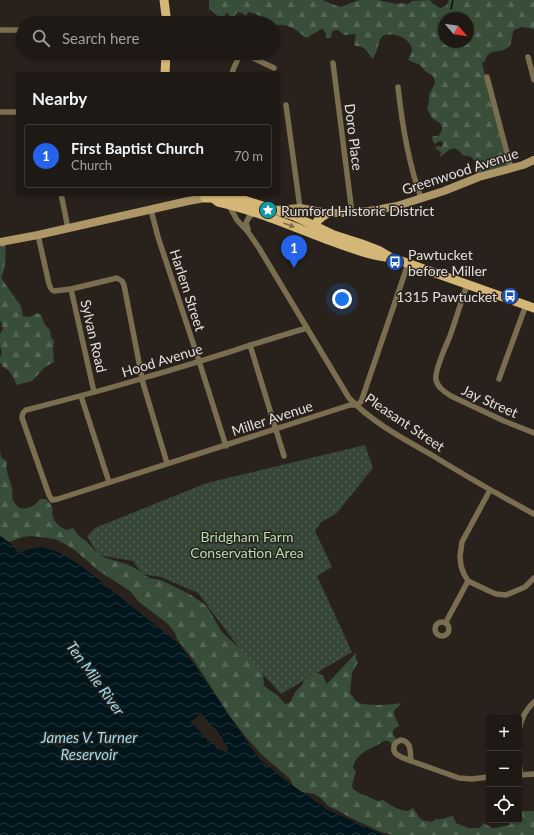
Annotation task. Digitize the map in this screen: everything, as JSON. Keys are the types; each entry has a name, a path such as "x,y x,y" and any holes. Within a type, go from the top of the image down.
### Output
{"main road":[{"path":"164,0 166,16"},
{"path":"165,72 166,60"},
{"path":"226,196 244,200 294,216 312,230"},
{"path":"208,197 218,202 254,213 362,244 408,264 530,306"},
{"path":"312,230 321,217 328,213"}],"street":[{"path":"0,30 16,30"},
{"path":"528,57 534,80"},
{"path":"232,72 237,60"},
{"path":"257,60 274,68"},
{"name":"Doro Place","path":"333,64 352,213"},
{"path":"487,77 511,168"},
{"path":"398,87 403,130 421,198"},
{"path":"286,104 300,208"},
{"path":"0,112 16,112"},
{"name":"Greenwood Avenue","path":"275,210 300,208 328,213 352,213 397,206 534,160"},
{"path":"61,196 68,228"},
{"path":"0,242 208,197"},
{"name":"Pleasant Street","path":"228,204 237,220 248,232 350,398 360,410 388,430 534,514"},
{"name":"Harlem Street","path":"151,210 158,237 226,446"},
{"path":"248,232 246,223 249,217 254,213"},
{"name":"Sylvan Road","path":"38,235 50,288 54,291 71,289 94,392"},
{"path":"356,405 361,402 408,264"},
{"path":"71,289 117,278 122,281 142,379 167,463"},
{"name":"Jay Street","path":"467,285 436,372 436,379 439,387 451,396 504,421 534,433"},
{"path":"499,379 530,306"},
{"name":"Hood Avenue","path":"52,500 22,418 23,412 142,379 308,328"},
{"path":"250,345 284,456"},
{"path":"80,396 109,482"},
{"name":"Miller Avenue","path":"52,500 167,463 226,446 350,405 356,405"},
{"path":"490,490 462,542 460,556 464,574 468,581 496,594 506,595 525,587 534,578"},
{"path":"446,622 468,581"},
{"path":"522,719 525,712 534,702"},
{"path":"411,761 459,778 472,779 486,777"},
{"path":"522,775 534,774"}],"green space":[{"path":"209,0 322,0 341,7 359,0 378,0 396,4 408,4 412,1 430,0 440,8 446,6 449,0 534,0 534,29 522,27 514,30 509,46 504,50 490,53 482,63 508,167 475,175 477,168 474,160 469,156 464,156 458,150 454,148 440,157 441,152 435,148 437,146 441,147 443,142 440,141 435,144 432,137 439,135 442,130 442,126 432,118 427,108 429,95 435,82 433,76 425,71 420,65 408,60 412,52 411,47 402,37 397,35 387,35 381,37 373,59 364,48 355,46 356,34 344,35 338,30 335,30 332,32 331,38 326,38 326,33 323,28 307,38 294,28 280,25 280,16 260,16 248,12 246,16 238,12 235,16 229,16 228,13 226,13 225,16 217,16 209,9"},
{"path":"0,242 5,243 6,252 5,265 1,278 21,306 23,316 30,317 37,313 41,315 45,325 50,330 51,337 54,342 54,362 45,367 32,381 17,385 12,375 0,362 2,353 0,346 0,334 3,329 0,319"},
{"name":"Bridgham Farm Conservation Area","path":"365,445 373,468 336,514 321,522 315,531 332,567 317,576 352,652 281,694 240,649 198,593 161,577 142,574 133,561 98,555 87,536 95,528 207,483"},
{"path":"0,450 1,457 7,462 6,466 13,494 12,499 19,508 27,508 35,505 40,499 46,499 52,506 52,513 57,523 66,530 73,528 79,536 101,556 135,568 149,578 161,580 191,595 204,604 208,608 222,632 255,661 263,673 264,686 277,695 285,704 289,703 304,680 315,671 323,676 327,684 356,653 356,659 358,662 352,673 350,693 355,700 359,703 368,705 401,703 394,711 394,715 399,726 394,729 393,733 394,737 398,741 393,746 391,743 384,741 357,758 353,768 356,772 352,785 353,789 378,801 383,800 400,810 407,811 413,808 420,818 424,820 432,822 436,819 453,816 456,823 468,828 479,828 484,823 492,828 496,828 509,825 511,823 522,823 522,811 534,811 534,835 393,835 381,832 351,818 328,806 321,798 314,794 295,789 290,779 261,754 231,718 193,659 177,639 175,633 168,624 139,602 130,591 99,571 76,551 55,539 32,536 23,537 9,542 0,536"}],"water":[{"name":"James V. Turner Reservoir","path":"0,536 14,546 17,553 43,547 60,553 80,565 179,644 259,759 289,783 328,810 383,835 0,835","holes":["201,712 221,736 228,748 227,754 217,749 212,742 208,741 190,722"]}],"waterway":[{"path":"451,9 453,0"}],"place":[{"name":"Rumford Historic District","path":"268,210"},
{"name":"Pawtucket before Miller","path":"395,262"},
{"name":"First Baptist Church","path":"294,268"},
{"name":"1315 Pawtucket","path":"510,296"}],"water label":[{"name":"Ten Mile River","path":"96,678"}]}
